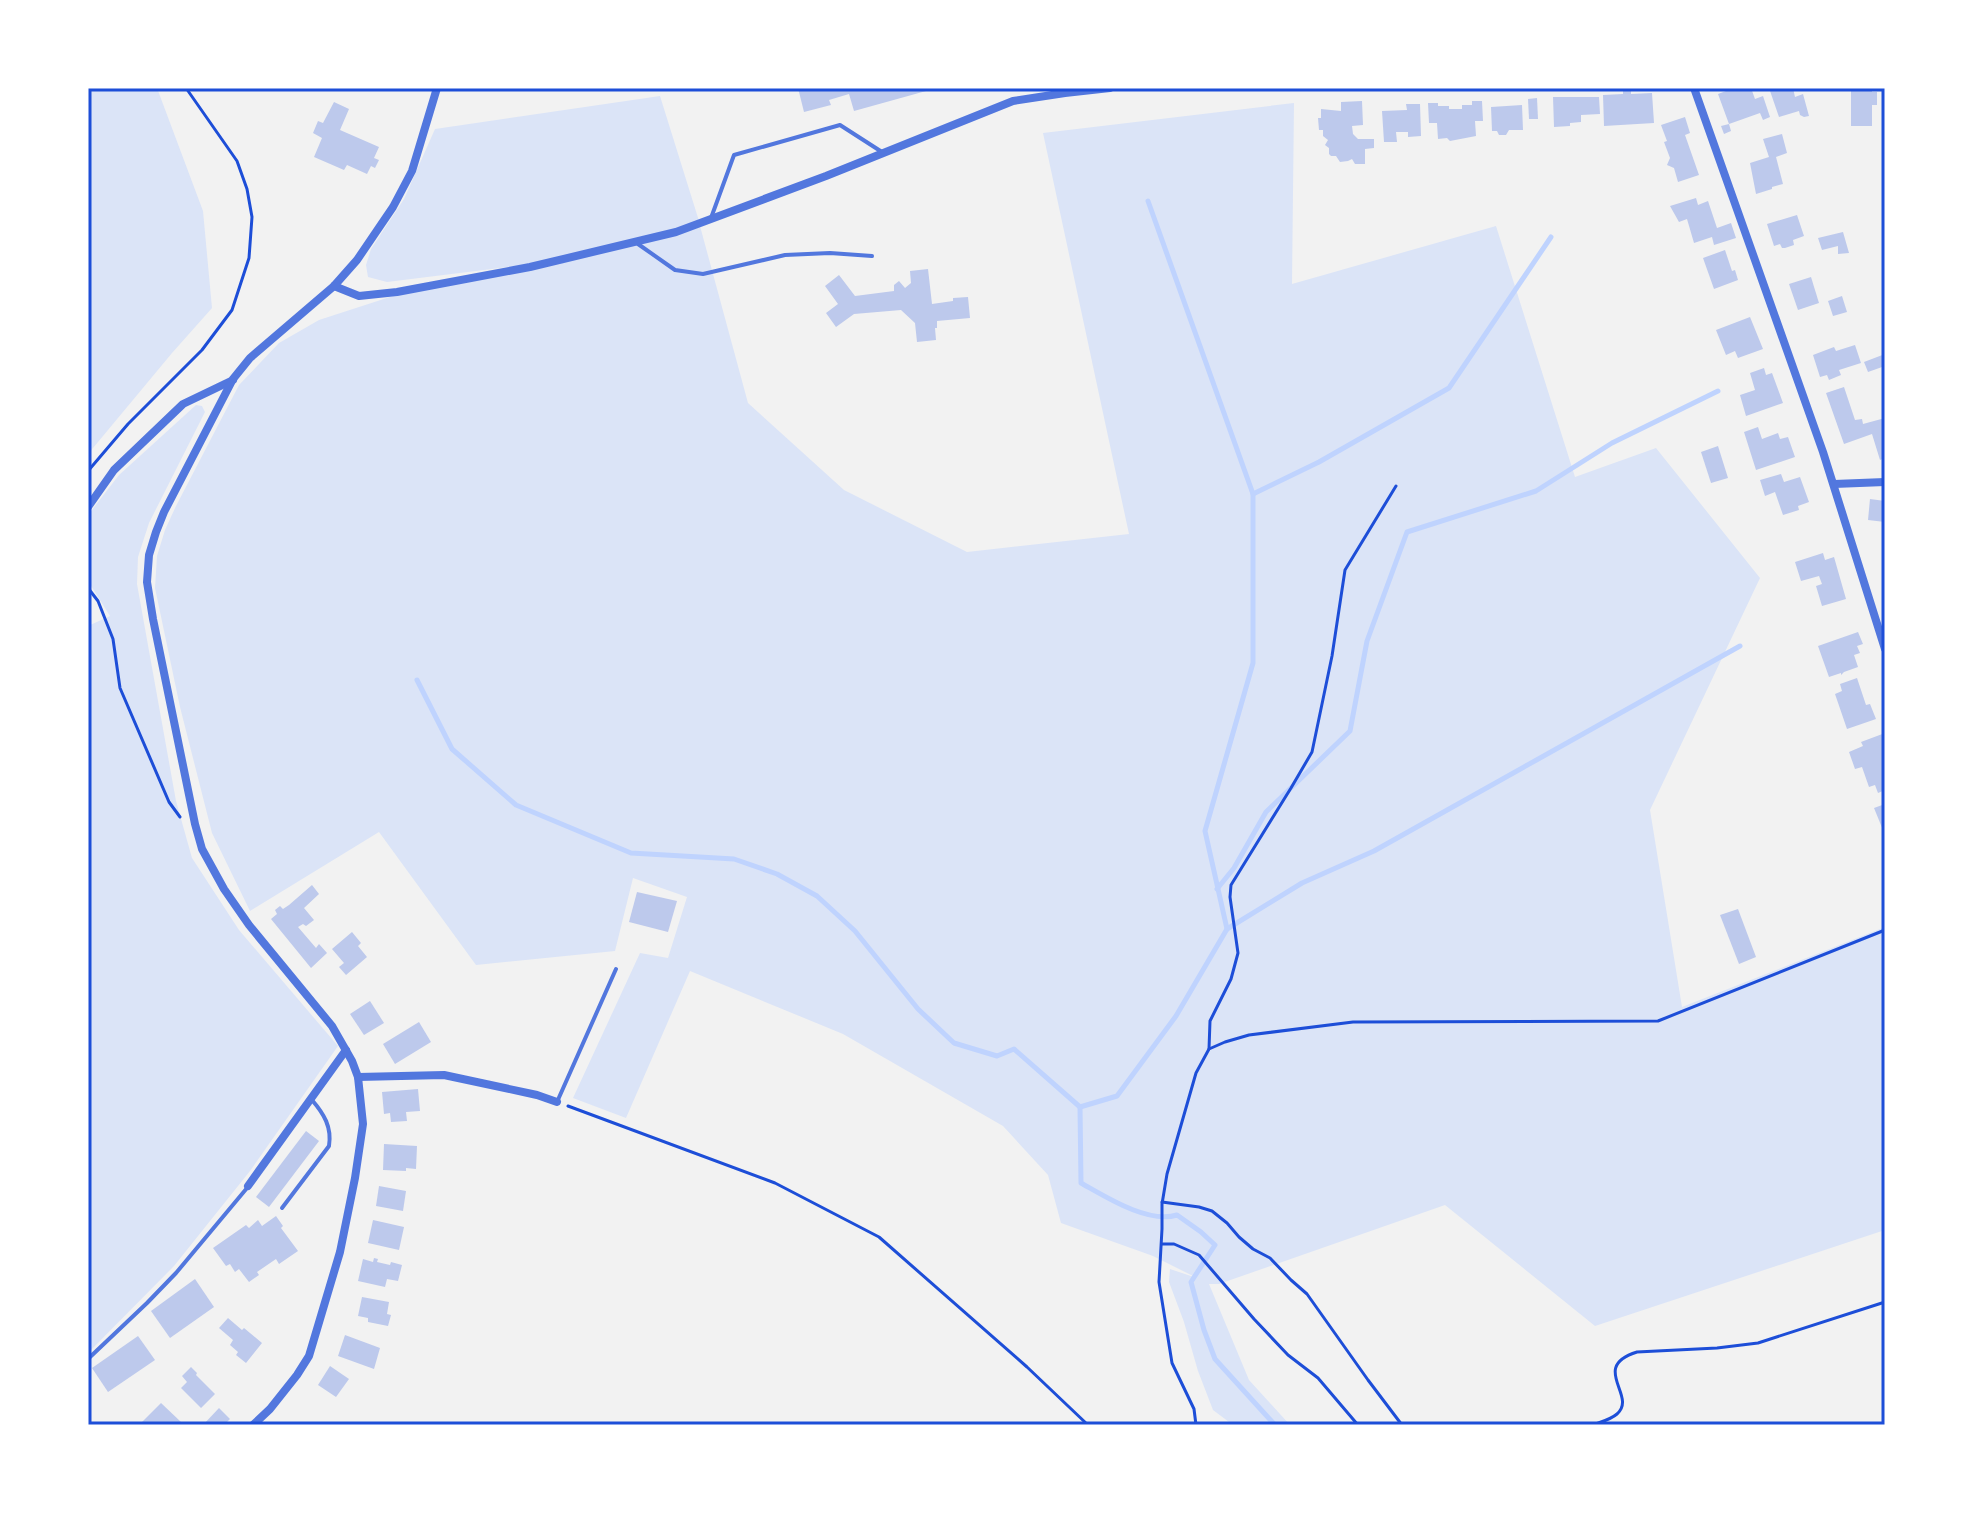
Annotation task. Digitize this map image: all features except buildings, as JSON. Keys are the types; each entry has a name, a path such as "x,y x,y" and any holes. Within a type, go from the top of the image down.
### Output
{"street":[{"path":"253,1425 297,1375 309,1356 316,1335 340,1252 357,1165 363,1124 358,1077 332,1026 249,925 202,849 153,619 147,582 149,555 164,512 233,379 250,358 334,286 357,260 393,207 419,150 437,88"},
{"path":"334,286 359,296 397,292 530,267 676,232 1013,101 1110,88"},
{"path":"1694,88 1834,484 1885,647"},
{"path":"88,507 114,470 183,404 233,379"},
{"path":"1834,484 1885,482"},
{"path":"248,1186 346,1050"},
{"path":"358,1077 444,1075 557,1102"}],"lane":[{"path":"711,220 734,155 840,125 884,153"},
{"path":"636,242 675,270 703,274 785,255 830,253 872,256"},
{"path":"557,1102 616,969"},
{"path":"282,1208 329,1146 328,1123 311,1098"},
{"path":"89,1358 176,1273 248,1186"}],"path":[{"path":"88,471 128,424 202,350 232,310 249,258 252,217 247,189 237,161 186,88"},
{"path":"1196,1425 1194,1409 1172,1363 1159,1282 1162,1203 1167,1174 1196,1073 1209,1049 1210,1021 1231,979 1238,953 1231,885 1312,752 1332,656 1345,570 1396,486"},
{"path":"88,588 98,601 113,639 120,688 169,802 186,826"},
{"path":"1209,1049 1249,1035 1353,1022 1658,1021 1885,930"},
{"path":"557,1102 775,1183 879,1237 1088,1425"},
{"path":"1162,1203 1212,1211 1253,1249 1270,1258 1307,1294 1402,1425"},
{"path":"1162,1244 1174,1244 1199,1255 1254,1319 1288,1355 1318,1378 1358,1425"},
{"path":"1593,1425 1620,1412 1623,1404 1614,1372 1618,1361 1626,1355 1758,1343 1885,1302"}],"shaded area":[{"path":"88,88 157,88 203,211 212,308 88,454"},
{"path":"660,96 699,221 677,230 533,264 387,282 368,277 366,265 371,249 404,199 435,129"},
{"path":"1294,103 1292,284 1496,226 1575,477 1656,448 1760,578 1650,810 1682,1007 1885,927 1885,1230 1595,1326 1445,1205 1219,1284 1209,1284 1249,1380 1290,1425 1233,1425 1213,1410 1169,1282 1170,1269 1197,1278 1153,1256 1061,1223 1048,1175 1003,1126 843,1034 690,971 626,1118 573,1098 640,953 668,958 687,897 633,878 615,951 476,965 379,832 250,911 212,833 180,707 155,588 157,556 176,506 239,385 279,343 319,320 396,295 700,226 748,403 844,490 967,552 1129,534 1043,133"},
{"path":"196,405 202,406 205,412 149,523 138,557 137,584 176,801 192,858 239,930 338,1046 250,1171 174,1266 88,1353 88,626 110,616 88,581 88,515 119,475"}],"waterway":[{"path":"1148,201 1253,494 1253,663 1205,831 1227,929 1176,1016 1117,1096 1080,1107 1081,1183 1140,1213 1166,1217 1177,1215 1215,1245 1191,1282 1204,1330 1215,1359 1275,1425"},
{"path":"1253,494 1319,462 1449,388 1551,237"},
{"path":"1217,889 1234,868 1266,812 1350,731 1367,641 1407,532 1536,491 1612,443 1718,391"},
{"path":"1227,929 1302,883 1374,851 1740,646"},
{"path":"417,680 452,749 516,805 631,853 734,859 777,874 817,896 855,931 918,1009 954,1043 997,1056 1014,1049 1080,1107"}]}
